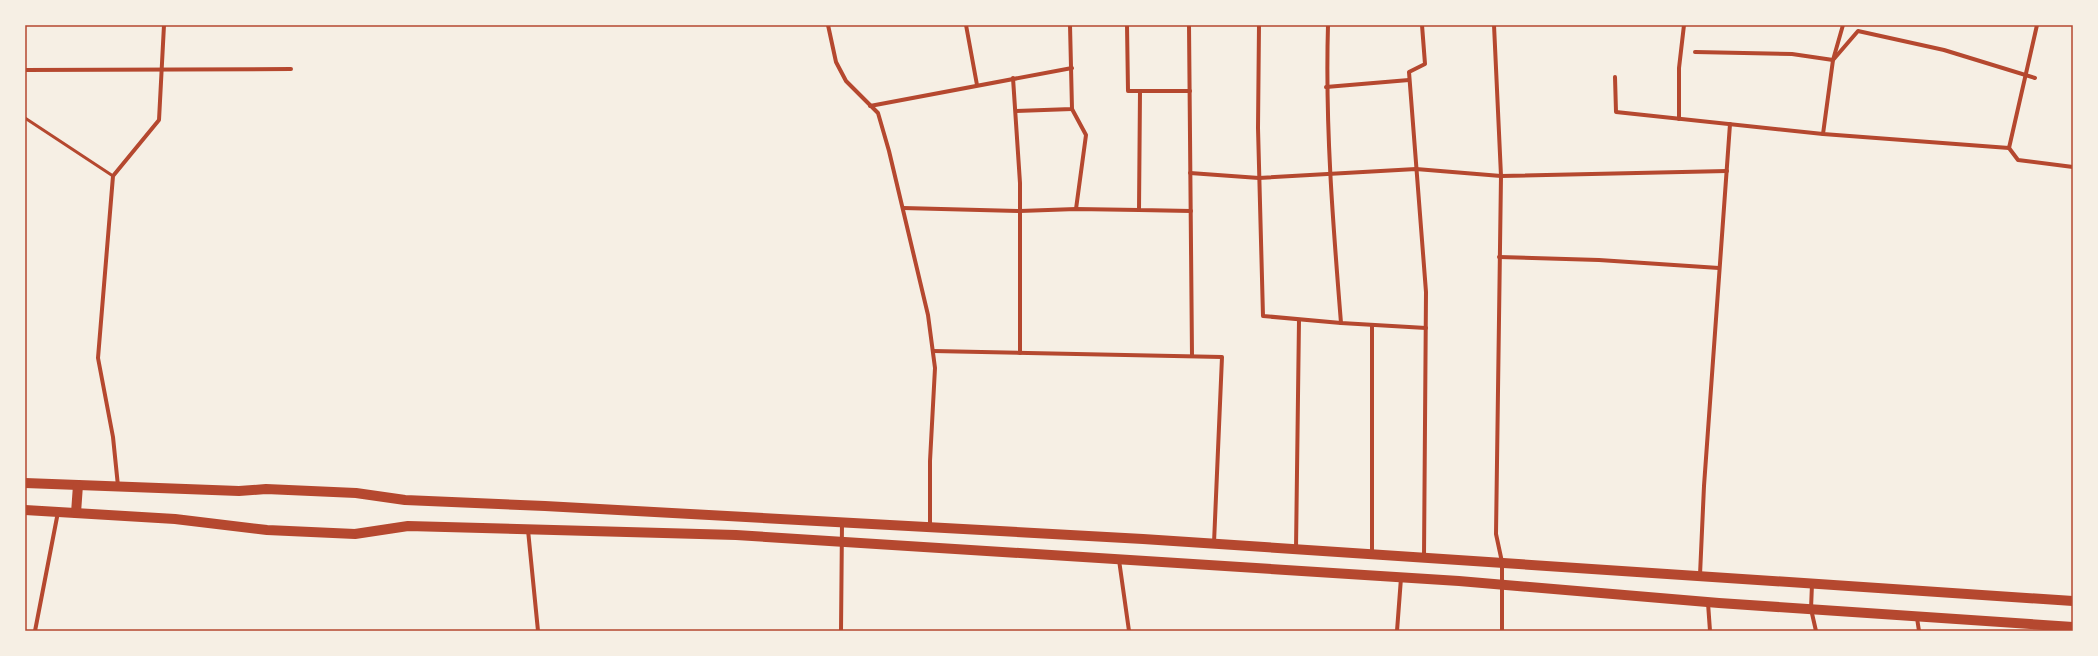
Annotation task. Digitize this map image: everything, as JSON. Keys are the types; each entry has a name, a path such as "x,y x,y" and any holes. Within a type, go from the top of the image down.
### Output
{"main road":[{"path":"25,483 239,491 266,489 356,493 405,500 842,522 1214,544 2073,601"},
{"path":"76,513 78,485"},
{"path":"25,510 175,519 267,530 355,534 408,526 736,536 1401,577 1502,584 1708,602 1916,616 2033,628 2073,627"}],"street":[{"path":"118,487 114,437 98,358 113,176 159,120 163,70 164,25"},
{"path":"828,25 836,62 846,81 878,113 903,208 928,315 935,368 930,461 930,527"},
{"path":"966,25 977,85"},
{"path":"1070,25 1072,109 1086,135 1076,209"},
{"path":"1127,25 1128,92 1190,91"},
{"path":"1189,25 1192,356"},
{"path":"1259,25 1259,178 1263,316 1341,324 1426,328"},
{"path":"1328,25 1326,86 1341,324"},
{"path":"1422,25 1424,64 1409,72 1409,80 1426,292 1424,557"},
{"path":"1494,25 1501,176 1496,534 1502,562 1502,631"},
{"path":"1678,119 1679,68 1684,25"},
{"path":"1823,134 1833,60 1843,25"},
{"path":"2009,148 2037,25"},
{"path":"1833,60 1858,31 1944,50 2035,78"},
{"path":"1694,52 1792,54 1833,60"},
{"path":"870,106 1072,68"},
{"path":"25,70 292,69"},
{"path":"1615,77 1616,112 1823,134 2009,148 2018,160 2073,166"},
{"path":"1013,78 1016,111 1020,211 1020,353"},
{"path":"1326,86 1409,80"},
{"path":"1138,210 1140,91"},
{"path":"1016,111 1072,109"},
{"path":"1700,576 1719,268 1730,124"},
{"path":"1190,173 1259,178 1416,170 1501,176 1727,171"},
{"path":"903,208 1020,211 1076,209 1191,211"},
{"path":"1499,257 1599,260 1719,268"},
{"path":"1296,549 1299,320"},
{"path":"1372,325 1372,554"},
{"path":"933,351 1222,357 1214,544"},
{"path":"35,631 58,512"},
{"path":"841,631 842,522"},
{"path":"528,530 538,631"},
{"path":"1119,560 1129,631"},
{"path":"1397,631 1401,577"},
{"path":"1812,583 1811,609 1816,631"},
{"path":"1708,602 1710,631"},
{"path":"1916,616 1919,631"}],"lane":[{"path":"25,118 113,176"}]}
